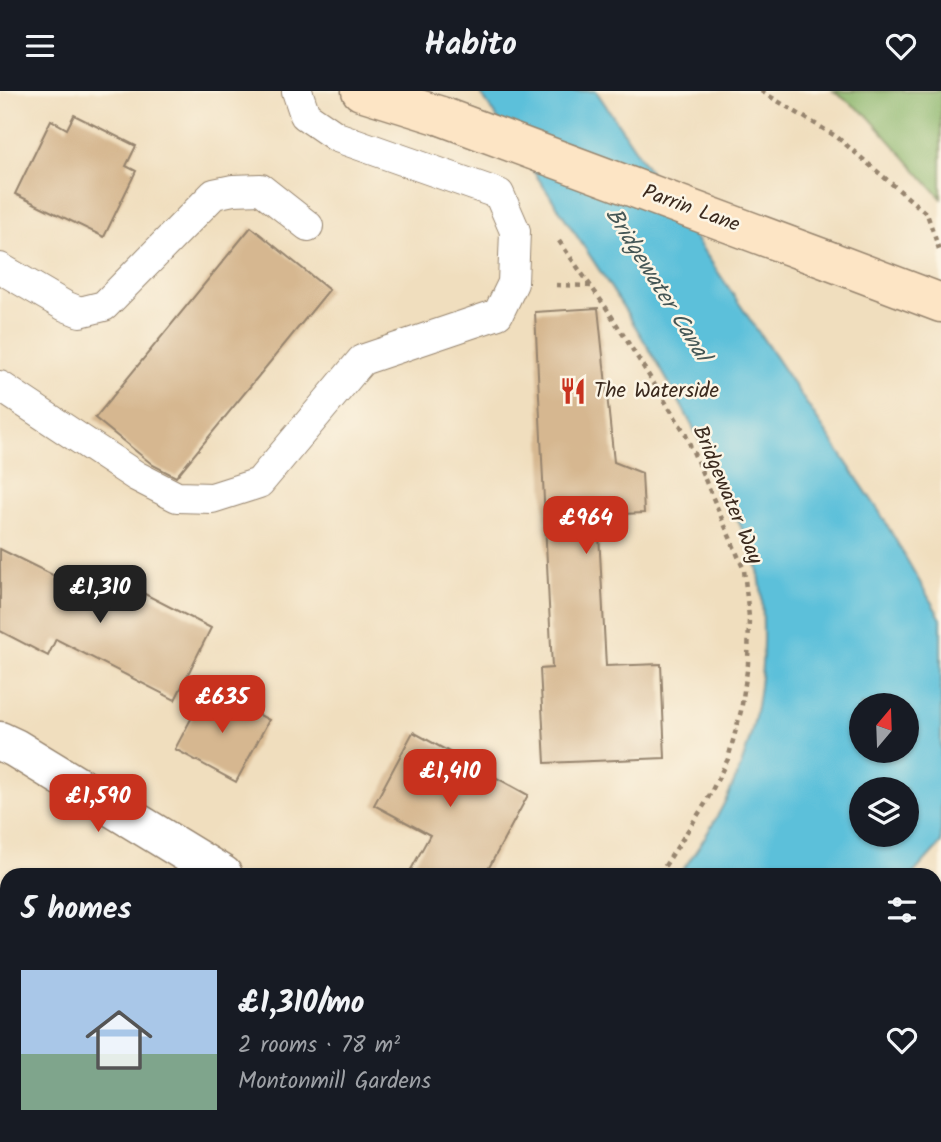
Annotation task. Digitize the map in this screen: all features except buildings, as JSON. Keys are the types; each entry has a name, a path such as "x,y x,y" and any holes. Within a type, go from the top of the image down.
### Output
{"main road":[{"name":"Parrin Lane","path":"361,91 441,116 941,303"}],"street":[{"path":"0,741 212,868"}],"lane":[{"path":"0,386 136,476 177,497 212,498 259,482 362,360 498,314 513,283 515,230 499,194 337,137 305,115 297,91"},
{"path":"0,268 80,312 104,306 214,194 261,189 308,226"}],"path":[{"path":"761,91 837,137 927,214 941,254"},
{"name":"Bridgewater Way","path":"557,237 607,309 685,433 744,570 749,617 748,664 741,711 728,759 705,804 664,868"}],"green space":[{"path":"833,91 941,91 941,198 867,115"}],"water":[{"name":"Bridgewater Canal","path":"479,91 596,91 879,511 941,619 941,843 918,868 684,868 729,793 750,736 761,674 762,593 754,557 698,436 609,285"}],"place":[{"name":"The Waterside","path":"573,391"}]}
